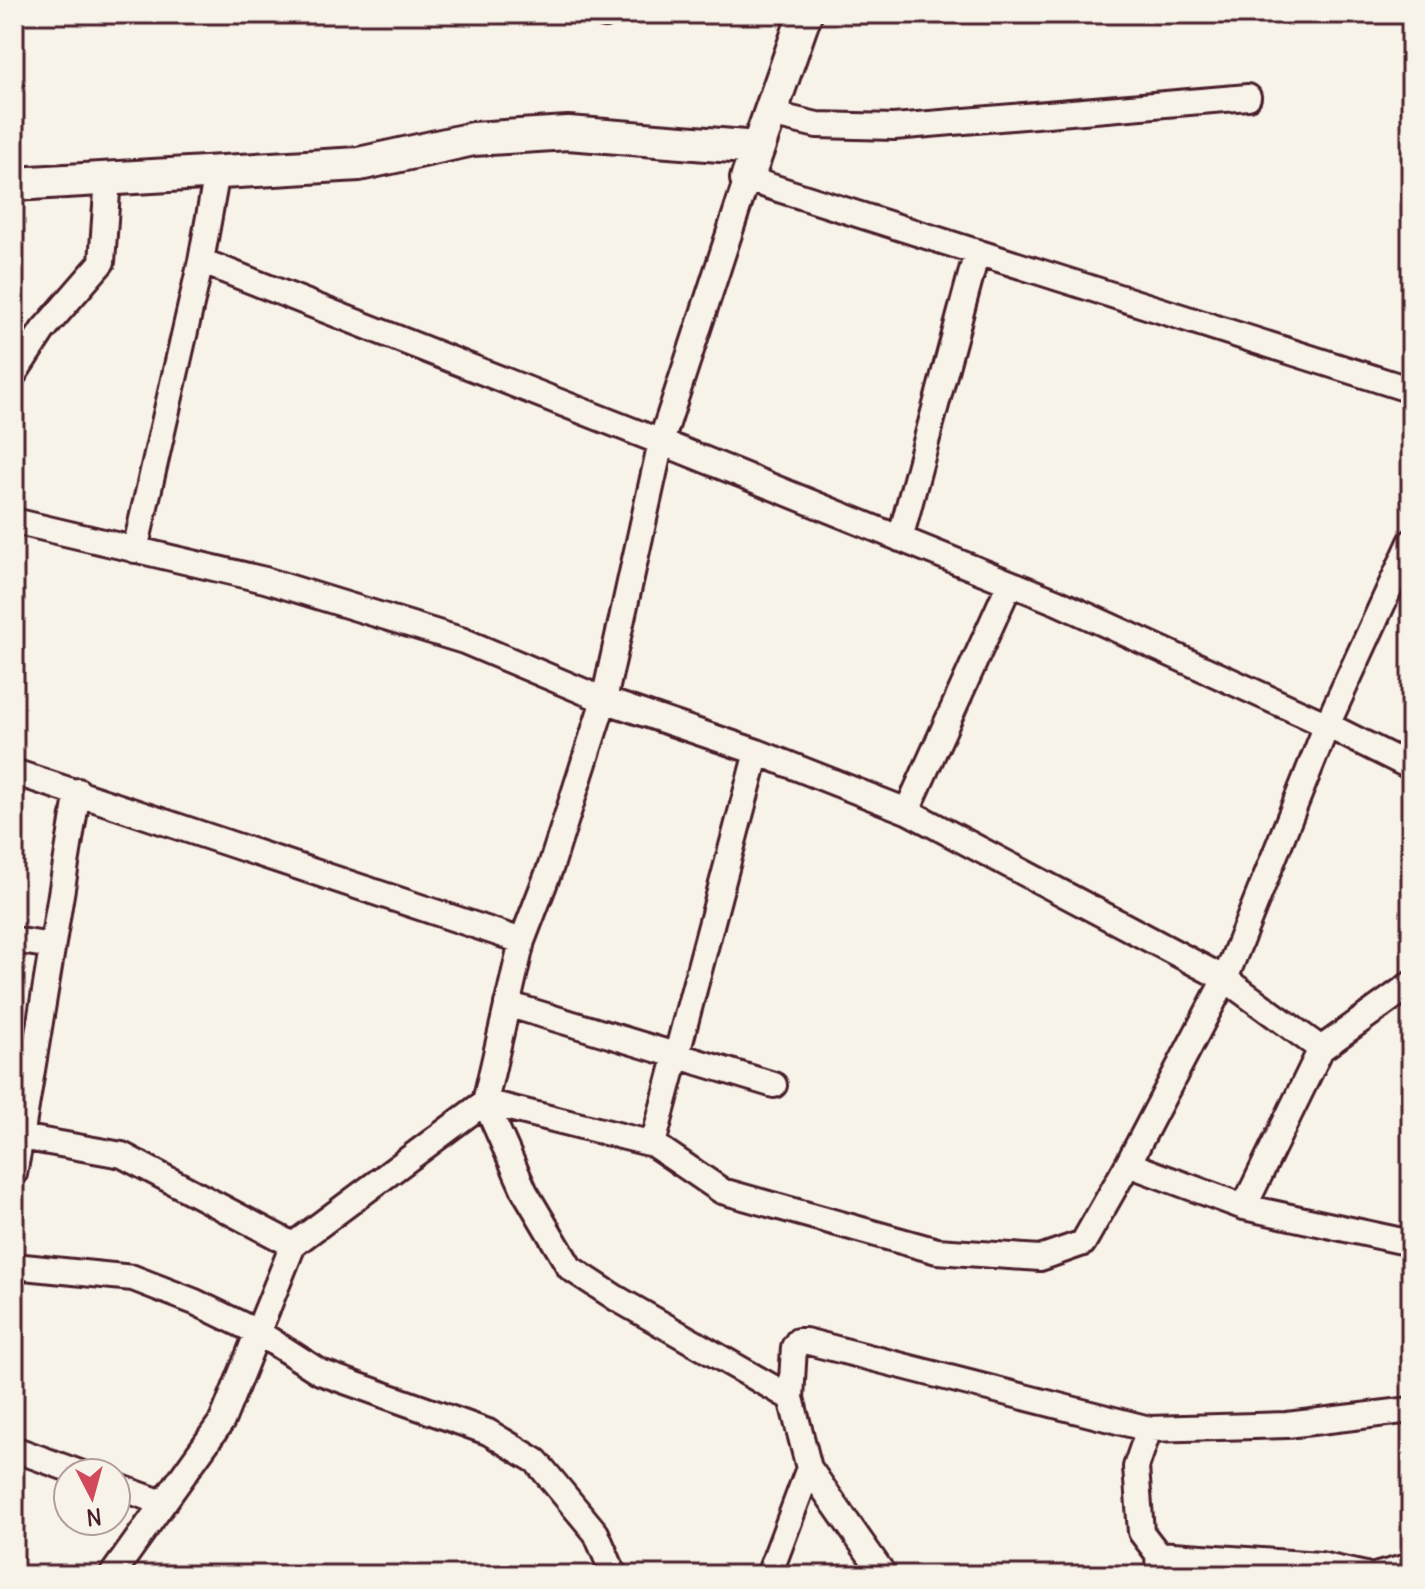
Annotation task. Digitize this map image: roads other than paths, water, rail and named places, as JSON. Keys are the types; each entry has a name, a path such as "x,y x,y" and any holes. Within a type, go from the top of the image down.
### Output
{"street":[{"path":"791,1398 616,1298 570,1268 525,1192 485,1102 522,941 551,866 604,700 661,442 805,14"},
{"path":"770,114 817,125 894,127 1248,97"},
{"path":"14,184 359,164 473,139 568,133 758,148"},
{"path":"135,550 201,261 217,172"},
{"path":"14,374 43,330 102,262 108,178"},
{"path":"747,179 1411,390"},
{"path":"900,539 977,252"},
{"path":"201,261 1010,583 1327,725 1411,767"},
{"path":"14,521 265,580 464,641 604,700 757,752 907,811 1225,979 1321,1049"},
{"path":"485,1102 653,1144 722,1191 937,1251 1040,1258 1083,1243 1225,979 1327,725 1411,542"},
{"path":"907,811 1010,583"},
{"path":"653,1144 757,752"},
{"path":"14,772 522,941"},
{"path":"14,1174 78,791"},
{"path":"14,940 52,946"},
{"path":"1244,1207 1321,1049 1411,984"},
{"path":"507,1004 774,1085"},
{"path":"112,1575 222,1421 293,1245 485,1102"},
{"path":"21,1137 122,1155 293,1245"},
{"path":"1128,1164 1244,1207 1411,1243"},
{"path":"14,1266 133,1278 195,1302 259,1333 320,1372 488,1432 536,1461 596,1533 614,1575"},
{"path":"884,1575 809,1468 791,1398 794,1347 798,1341 1149,1429 1287,1425 1411,1410"},
{"path":"1149,1429 1136,1467 1141,1532 1159,1564 1320,1565 1365,1575"},
{"path":"14,1449 52,1463"},
{"path":"769,1575 809,1468"},
{"path":"132,1492 163,1503"},
{"path":"1378,1575 1411,1566"}]}
